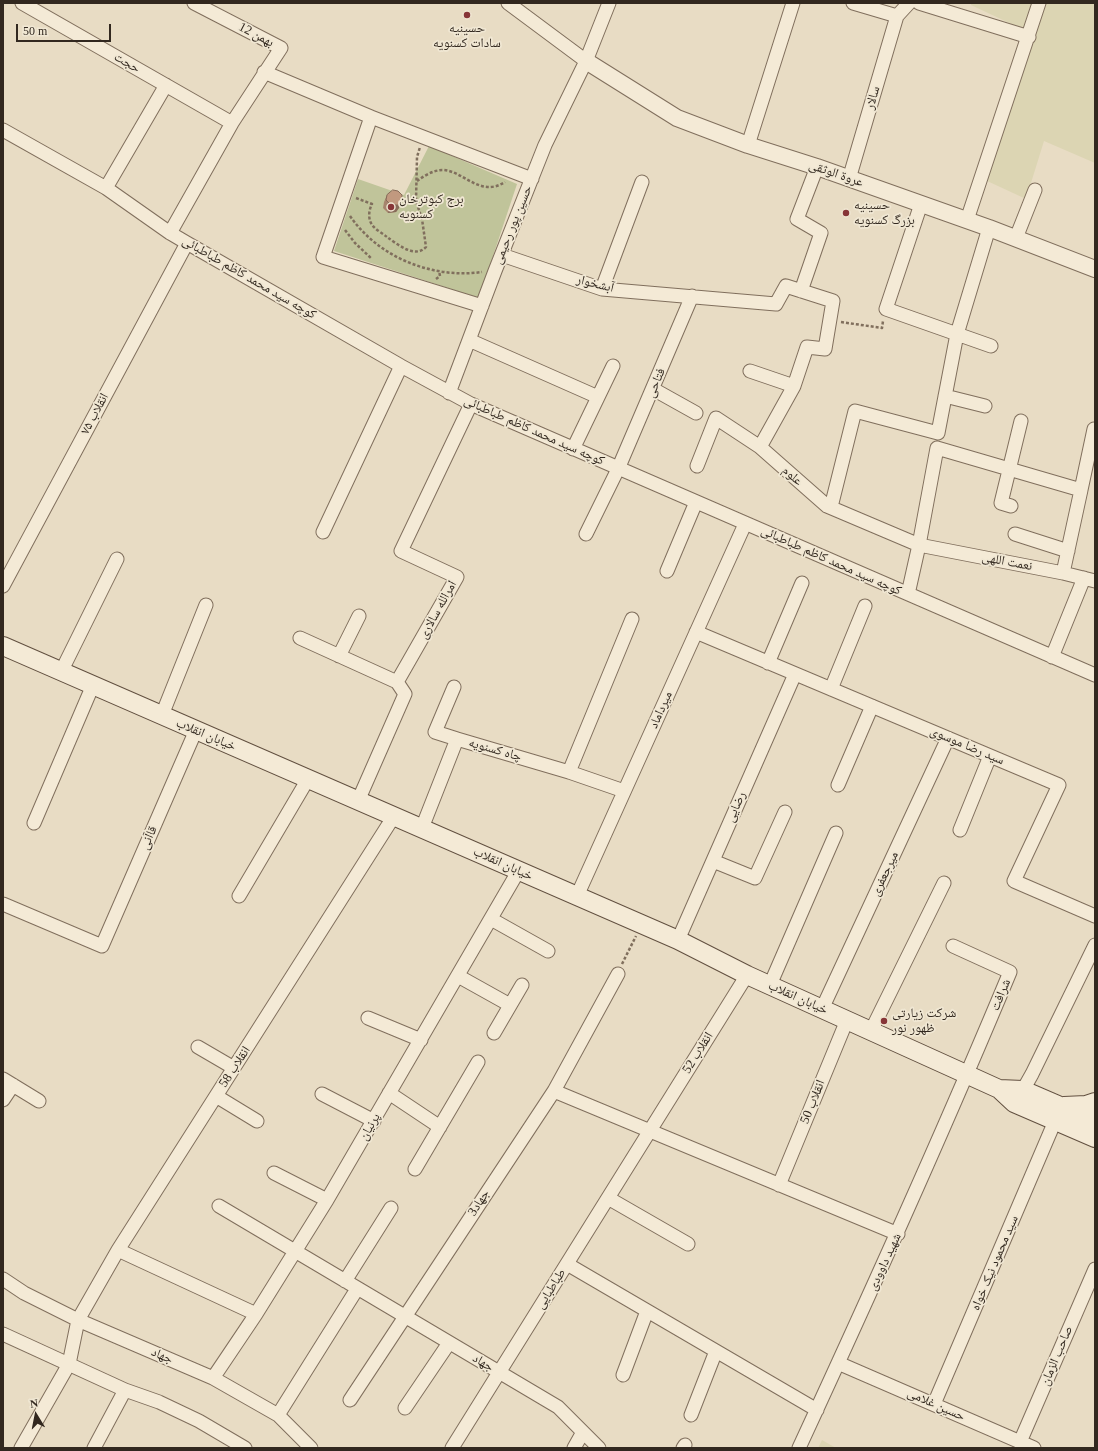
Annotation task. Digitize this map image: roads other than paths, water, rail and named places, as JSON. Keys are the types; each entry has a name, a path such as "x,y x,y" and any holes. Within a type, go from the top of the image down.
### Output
{"main road":[{"name":"خیابان انقلاب","path":"3,646 678,940 770,986 999,1088 1023,1090 1095,1138"},
{"name":"خیابان انقلاب","path":"999,1088 1014,1103 1095,1121"},
{"path":"1058,1114 1095,1102"}],"street":[{"name":"حجت","path":"22,3 232,123"},
{"name":"12 بهمن","path":"170,233 232,123 281,48 194,3"},
{"path":"508,3 586,61"},
{"name":"حسین پور رحیمی","path":"449,392 545,144 586,61 609,3"},
{"path":"748,145 793,3"},
{"path":"853,3 897,16 909,3"},
{"path":"919,3 1029,37"},
{"path":"967,220 1029,37 1039,3"},
{"name":"سالار","path":"849,179 897,16"},
{"name":"عروة الوثقی","path":"586,61 677,118 748,145 967,220 1095,269"},
{"path":"264,72 371,117 532,179"},
{"path":"106,188 166,85"},
{"path":"371,117 323,257 482,306"},
{"name":"کوچه سید محمد کاظم طباطبائی","path":"3,130 106,188 170,233 187,243 401,366 471,404 1095,675"},
{"path":"760,447 794,386 807,347 825,349 833,301 801,291 821,233 797,218 817,168"},
{"path":"602,289 642,182"},
{"path":"1016,238 1035,190"},
{"path":"921,204 886,309 990,346"},
{"path":"908,594 919,545 957,334 989,228"},
{"name":"انقلاب ۷۵","path":"3,586 187,243"},
{"name":"آبشخوار","path":"502,255 602,289 776,304 786,286 801,291"},
{"name":"فتاحی","path":"586,534 618,468 692,296"},
{"path":"469,340 598,397"},
{"path":"323,532 401,366"},
{"path":"573,449 613,366"},
{"path":"750,371 794,386"},
{"path":"653,389 696,413"},
{"path":"945,396 985,406"},
{"name":"امرالله سالاری","path":"397,682 457,577 400,551 471,404"},
{"path":"832,507 854,411 938,433"},
{"name":"علوم","path":"697,466 716,418 760,447 826,506 832,507 919,545"},
{"path":"1011,506 1001,503 1021,421"},
{"path":"1063,573 1094,429"},
{"path":"937,448 1081,490"},
{"path":"667,570 696,502"},
{"name":"میرداماد","path":"577,896 745,524"},
{"path":"1015,534 1068,551"},
{"name":"نعمت اللهی","path":"919,545 1063,573 1090,580"},
{"path":"61,672 117,558"},
{"path":"1052,657 1090,580"},
{"path":"768,663 802,583"},
{"path":"162,716 206,605"},
{"path":"831,689 865,606"},
{"path":"339,656 359,616"},
{"path":"569,772 632,619"},
{"name":"سید رضا موسوی","path":"696,632 1059,785 1014,881 1095,916"},
{"path":"300,638 397,682 405,694 358,800"},
{"name":"رضایی","path":"678,940 795,674"},
{"path":"34,823 93,686"},
{"path":"454,687 435,732 458,739"},
{"path":"838,785 872,706"},
{"name":"قاآنی","path":"3,904 102,946 196,730"},
{"name":"میرجعفری","path":"822,1009 948,738"},
{"name":"چاه کسنویه","path":"422,828 458,739 569,772 624,791"},
{"path":"960,830 990,756"},
{"path":"239,896 308,779"},
{"path":"713,861 755,878 785,812"},
{"name":"انقلاب 58","path":"21,1448 69,1364 78,1320 118,1250 394,816"},
{"path":"770,986 836,832"},
{"name":"پرنیان","path":"213,1378 256,1314 327,1200 421,1040 518,870"},
{"path":"871,1031 944,884"},
{"path":"491,919 548,950"},
{"path":"1023,1090 1095,945"},
{"name":"شرافت","path":"953,946 1010,972 968,1074"},
{"name":"جهاد3","path":"350,1400 404,1316 554,1091 618,974"},
{"name":"انقلاب 52","path":"650,1131 747,975"},
{"path":"458,976 510,1005"},
{"path":"494,1033 522,985"},
{"path":"368,1018 421,1040"},
{"name":"انقلاب 50","path":"779,1185 847,1020"},
{"path":"198,1047 234,1068"},
{"path":"414,1170 478,1062"},
{"name":"شهید داوودی","path":"799,1448 898,1234 968,1074"},
{"path":"3,1100 8,1082 39,1101"},
{"path":"554,1091 898,1234"},
{"path":"389,1093 440,1127"},
{"path":"322,1094 374,1121"},
{"path":"216,1096 257,1121"},
{"name":"سید محمود نیک خواه","path":"934,1404 1058,1114"},
{"name":"طباطبایی","path":"452,1448 650,1131"},
{"path":"274,1173 327,1200"},
{"path":"608,1198 688,1244"},
{"name":"جهاد","path":"219,1206 558,1407 599,1448"},
{"path":"345,1281 391,1208"},
{"path":"118,1250 256,1314"},
{"path":"567,1264 817,1410"},
{"name":"صاحب الزمان","path":"1020,1442 1095,1269"},
{"name":"جهاد","path":"3,1279 24,1294 78,1320 213,1378 278,1416 311,1448"},
{"path":"278,1416 357,1289"},
{"path":"622,1375 647,1311"},
{"path":"3,1334 125,1390 159,1402 199,1421 245,1448"},
{"path":"405,1408 448,1342"},
{"path":"691,1415 716,1351"},
{"name":"حسین غلامی","path":"838,1363 1034,1448"},
{"path":"94,1448 125,1390"},
{"path":"574,1448 583,1432"}],"place":[{"name":"حسینیه سادات کسنویه","path":"467,15"},
{"name":"برج کبوترخان کسنویه","path":"391,207"},
{"name":"حسینیه بزرگ کسنویه","path":"846,213"},
{"name":"شرکت زیارتی ظهور نور","path":"884,1021"}]}
